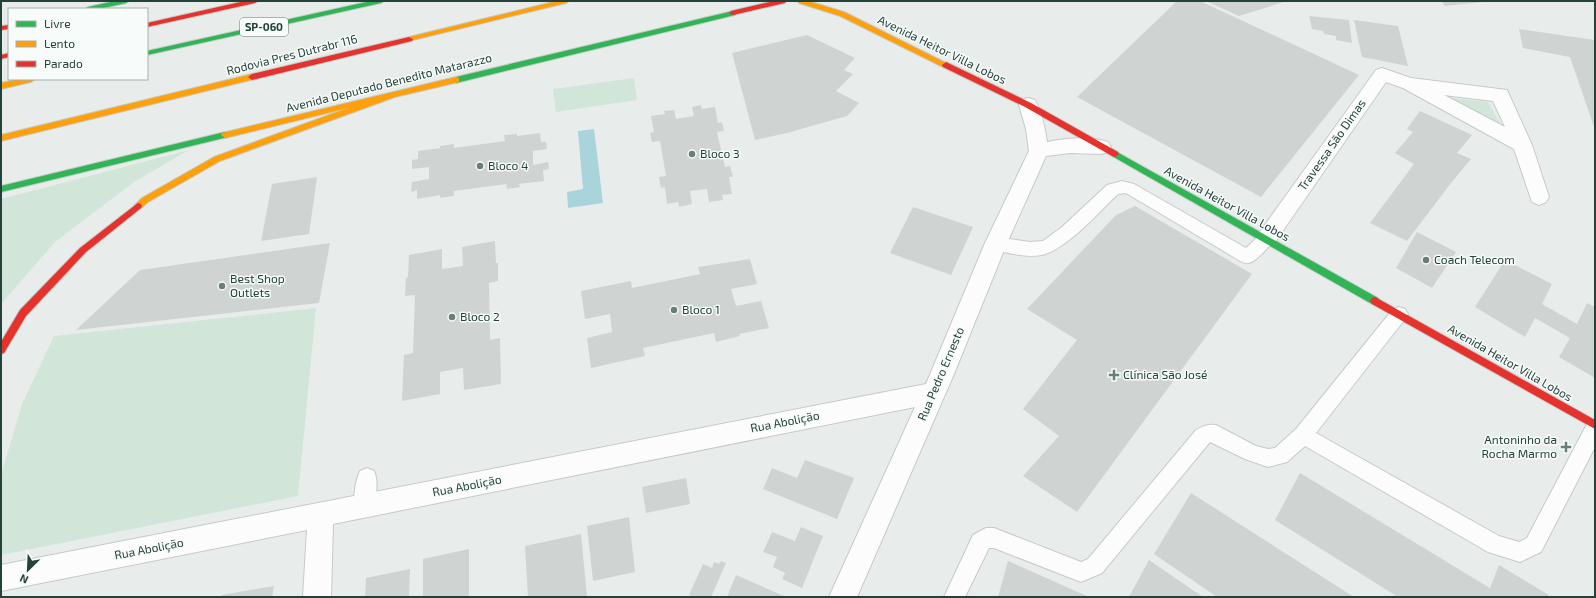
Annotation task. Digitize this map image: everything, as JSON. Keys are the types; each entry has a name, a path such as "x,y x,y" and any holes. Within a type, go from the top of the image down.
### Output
{"main road":[{"path":"93,8 126,1"},
{"name":"SP-060","path":"148,25 255,1"},
{"name":"SP-060","path":"148,53 381,1"},
{"name":"Rodovia Pres Dutrabr 116","path":"1,138 566,1"},
{"name":"Avenida Deputado Benedito Matarazzo","path":"1,189 783,1"},
{"name":"Avenida Heitor Villa Lobos","path":"802,1 844,10 1028,105 1399,314 1595,427"},
{"path":"1,86 27,80"},
{"path":"1,350 22,314 83,250 145,200 217,159 393,95"}],"street":[{"name":"Travessa São Dimas","path":"1266,239 1382,74 1409,84 1522,145"},
{"name":"Travessa São Dimas","path":"1409,84 1500,94 1522,145 1539,197"},
{"path":"1028,105 1036,129 1039,151 1056,146 1071,145 1101,147"},
{"name":"Rua Pedro Ernesto","path":"843,597 933,393 996,243 1039,151"},
{"name":"Rua Abolição","path":"1,578 933,393"},
{"path":"317,597 321,515"}],"lane":[{"path":"996,243 1022,249 1043,248 1055,241 1113,189 1122,187 1129,188 1248,257 1266,239"},
{"path":"954,597 980,542 986,538 994,538 1081,572 1095,566 1204,436 1209,433 1216,434 1252,453 1268,458 1280,456 1303,436 1399,314"},
{"path":"1303,436 1496,545 1520,552 1534,545 1595,427"},
{"path":"364,506 366,477"}],"green space":[{"path":"634,78 637,100 556,112 553,89"},
{"path":"1443,97 1488,102 1502,127"},
{"path":"189,150 134,182 55,242 1,304 1,199"},
{"path":"316,308 298,496 1,555 1,475 22,404 54,336"}],"water":[{"path":"594,129 603,203 568,208 567,192 583,189 578,131"}],"building":[{"path":"1177,1 1200,1 1359,75 1261,197 1077,97"},
{"path":"1206,1 1287,1 1239,16"},
{"path":"1441,1 1483,1 1483,2 1445,6"},
{"path":"1309,16 1349,20 1352,43 1336,40 1336,36 1324,34 1323,31 1312,29"},
{"path":"1354,20 1398,26 1408,66 1362,57"},
{"path":"1519,29 1595,40 1595,130 1570,57 1523,48"},
{"path":"807,35 855,58 844,70 853,74 836,91 859,103 847,116 787,133 755,140 732,53"},
{"name":"Bloco 3","path":"701,105 702,109 715,107 718,123 722,122 724,131 717,132 725,167 730,166 733,177 729,177 732,194 722,195 723,200 709,202 707,189 690,191 692,204 679,207 678,202 667,204 665,187 661,188 659,177 666,176 660,141 652,142 650,133 654,132 651,116 665,114 664,111 674,110 676,119 694,116 692,107"},
{"path":"1420,111 1472,135 1457,153 1471,159 1407,241 1370,223 1414,164 1395,153 1413,132 1407,129"},
{"name":"Bloco 4","path":"540,133 541,142 546,142 547,149 533,151 533,165 548,162 549,169 543,170 544,181 519,184 520,187 507,189 506,184 454,191 454,196 440,198 440,195 417,199 417,190 411,192 412,182 429,179 429,167 412,169 412,160 418,159 418,151 440,148 440,146 454,144 454,148 505,141 504,135 517,134 517,136"},
{"path":"317,177 309,234 261,241 272,184"},
{"name":"Clínica São José","path":"1135,206 1252,274 1077,512 1023,476 1059,436 1023,409 1077,340 1027,309 1116,215"},
{"path":"913,207 973,227 951,275 890,253"},
{"name":"Coach Telecom","path":"1417,232 1456,252 1432,288 1396,268"},
{"name":"Bloco 2","path":"495,241 496,263 498,263 498,281 489,283 490,340 500,338 501,384 464,390 463,368 440,372 440,394 402,401 404,355 413,353 415,295 405,296 409,255 442,249 442,269 463,266 462,247"},
{"name":"Best Shop Outlets","path":"330,243 319,303 76,330 140,270"},
{"name":"Bloco 1","path":"750,259 757,284 731,289 736,306 761,301 769,328 739,334 740,336 716,342 714,333 643,348 645,356 591,368 587,338 612,332 610,314 585,319 581,291 631,281 632,288 700,274 698,267"},
{"path":"1505,260 1552,284 1542,304 1577,324 1587,303 1595,307 1595,378 1559,357 1570,338 1535,318 1525,337 1475,307"},
{"path":"805,460 854,478 837,519 763,489 772,468 797,478"},
{"path":"1300,473 1490,588 1499,565 1549,595 1548,597 1398,597 1275,520"},
{"path":"686,478 690,504 646,513 642,487"},
{"path":"1191,493 1354,597 1217,597 1154,554"},
{"path":"629,517 635,572 593,581 587,526"},
{"path":"801,527 823,536 802,588 782,579 785,573 773,567 777,557 763,552 772,532 795,541"},
{"path":"581,534 587,597 528,597 525,546"},
{"path":"469,549 469,597 423,597 423,559"},
{"path":"1149,560 1203,597 1129,597"},
{"path":"721,561 726,563 711,597 694,597 689,595 703,564 712,568 714,562 719,564"},
{"path":"1008,561 1089,597 998,597"},
{"path":"410,569 409,597 365,597 366,578"},
{"path":"736,575 786,597 727,597"},
{"path":"274,586 272,597 222,597 222,595"}],"traffic: fast":[{"path":"93,8 126,1"},
{"path":"148,53 381,1"},
{"path":"456,80 733,13"},
{"path":"1,189 225,135"},
{"path":"1115,154 1375,301"}],"traffic: slow":[{"path":"409,39 566,1"},
{"path":"801,1 842,14 946,65"},
{"path":"1,138 252,77"},
{"path":"1,86 27,80"},
{"path":"225,135 456,80"},
{"path":"138,206 145,200 217,159 393,95"}],"traffic: jam":[{"path":"148,25 255,1"},
{"path":"733,13 783,1"},
{"path":"1,28 8,27"},
{"path":"252,77 409,39"},
{"path":"1,57 8,55"},
{"path":"946,65 1028,105 1115,154"},
{"path":"1,350 23,313 83,250 138,206"},
{"path":"1375,301 1595,425"}],"place":[{"name":"Bloco 3","path":"692,154"},
{"name":"Bloco 4","path":"480,166"},
{"name":"Coach Telecom","path":"1426,260"},
{"name":"Best Shop Outlets","path":"222,286"},
{"name":"Bloco 1","path":"674,310"},
{"name":"Bloco 2","path":"452,317"},
{"name":"Clínica São José","path":"1114,375"},
{"name":"Antoninho da Rocha Marmo","path":"1566,447"}]}
